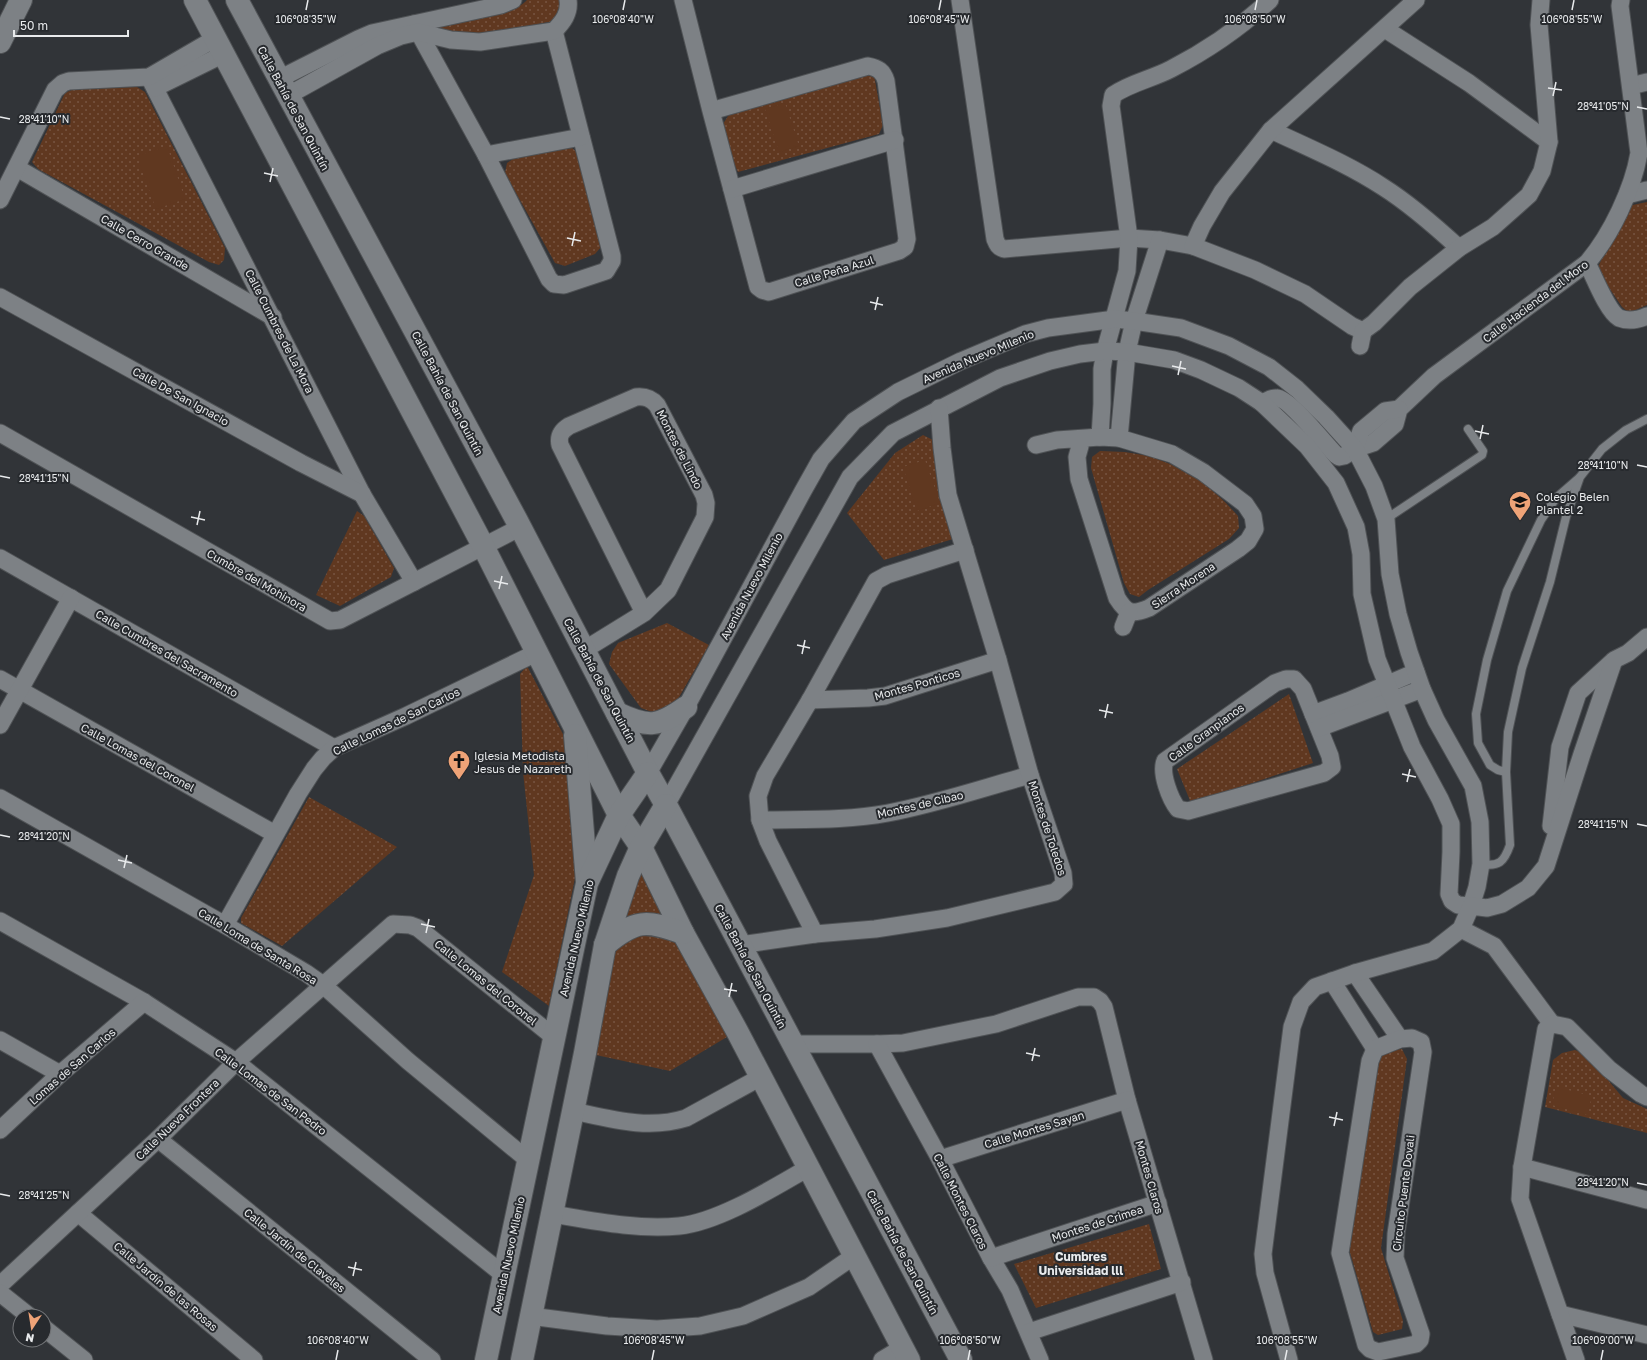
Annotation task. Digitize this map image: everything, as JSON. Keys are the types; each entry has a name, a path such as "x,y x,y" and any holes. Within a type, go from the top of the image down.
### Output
{"street":[{"path":"0,42 21,0"},
{"path":"195,0 483,546 536,653 620,815 641,847 683,932 761,1077 906,1354 882,1360"},
{"name":"Calle Bahía de San Quintín","path":"237,0 618,713 648,773 961,1360"},
{"path":"283,88 416,28 513,0"},
{"path":"416,28 452,40 480,42 554,31 561,25 566,16 569,7 568,0"},
{"name":"Calle Peña Azul","path":"683,0 711,111 756,284 762,290 769,292 899,252 905,247 907,239 895,140 885,76 876,68 868,66 711,111"},
{"path":"960,0 996,244 1004,249 1130,238 1160,240 1193,246 1254,270 1298,291 1352,326 1362,338 1374,323 1410,287 1459,248 1493,227 1529,195 1542,172 1549,142 1539,25 1541,0"},
{"path":"1100,436 1102,369 1105,351 1127,271 1130,238 1111,106 1113,96 1120,90 1171,69 1221,41 1270,0"},
{"path":"1193,246 1202,226 1222,192 1271,130 1416,0"},
{"name":"Calle Hacienda del Moro","path":"1262,403 1276,397 1282,399 1336,455 1339,457 1344,456 1355,449 1373,443 1395,424 1399,409 1434,376 1587,263 1600,248 1627,195 1636,169 1639,153 1639,84 1620,6 1621,0"},
{"path":"416,28 486,155 549,279 554,284 564,285 606,271 612,261 612,256 554,31"},
{"path":"1385,29 1468,83 1549,142"},
{"path":"0,200 55,90 63,83 69,81 152,83 220,46"},
{"name":"Calle Cumbres de La Mora","path":"152,83 273,317 362,494 414,582"},
{"path":"1271,130 1350,167 1384,187 1438,229 1459,248"},
{"path":"486,155 581,137"},
{"path":"732,189 895,140"},
{"name":"Calle Cerro Grande","path":"17,168 273,317"},
{"path":"1627,195 1647,190"},
{"path":"1119,438 1127,352 1134,321 1160,240"},
{"path":"1587,263 1610,308 1618,317 1628,320 1640,319 1647,316"},
{"name":"Calle De San Ignacio","path":"0,297 362,494"},
{"name":"Avenida Nuevo Milenio","path":"486,1360 587,883 620,815 648,773 686,707 802,491 821,460 854,421 898,392 961,361 1025,334 1048,328 1115,318 1181,328 1229,346 1269,367 1297,389 1326,417 1355,449 1374,486 1386,519 1390,574 1398,614 1416,672 1436,720 1473,786 1480,822 1481,864 1477,886 1471,906 1461,929"},
{"path":"522,1360 605,945 628,876 641,847 666,806 850,477 893,433 938,408 1000,378 1050,361 1080,354 1105,351 1127,352 1174,360 1201,370 1239,388 1262,403 1307,446 1336,484 1356,527 1361,554 1362,594 1377,658 1412,747 1440,799 1451,824 1449,894 1452,901 1458,905 1487,908 1502,904 1528,888 1546,866 1614,660"},
{"name":"Montes de Lindo","path":"584,650 644,613 668,590 705,517 706,510 704,495 657,405 652,400 636,397 568,426 563,430 559,440 560,445 644,613"},
{"name":"Montes de Toledos","path":"740,945 815,934 875,929 946,918 1055,892 1064,884 1064,873 1030,775 998,660 948,496 938,408"},
{"name":"Cumbre del Mohinora","path":"0,433 330,621 340,620 519,528"},
{"name":"Sierra Morena","path":"1036,445 1057,440 1082,439 1100,436 1119,438 1172,454 1202,472 1245,504 1253,516 1260,532 1149,608 1138,613 1129,612"},
{"path":"1082,439 1077,457 1079,478 1117,598 1122,606 1129,612 1123,627"},
{"path":"815,934 768,842 760,820 758,796 765,776 810,700 876,581 887,575 965,550"},
{"name":"Calle Cumbres del Sacramento","path":"0,558 334,748"},
{"path":"0,725 71,598"},
{"path":"1546,866 1560,747 1578,693 1614,660 1628,653 1647,637"},
{"name":"Calle Lomas de San Carlos","path":"225,924 298,794 314,769 334,748 406,716 536,653"},
{"name":"Montes Ponticos","path":"810,700 885,696 998,660"},
{"path":"1390,692 1416,672"},
{"name":"Calle Lomas del Coronel","path":"0,679 275,834"},
{"name":"Calle Granpianos","path":"1294,679 1303,689 1316,721 1332,762 1332,767 1328,771 1188,811 1181,810 1176,806 1164,779 1165,761 1276,683 1294,679"},
{"path":"1316,721 1390,692 1422,689"},
{"path":"618,713 642,723 654,724 665,721 686,707"},
{"path":"574,724 587,883"},
{"name":"Montes de Cibao","path":"760,820 842,818 887,813 941,800 1030,775"},
{"name":"Calle Loma de Santa Rosa","path":"0,798 225,924 306,972 323,985 408,1062 528,1160"},
{"name":"Calle Lomas de San Pedro","path":"0,921 144,1002 236,1062 504,1275"},
{"name":"Calle Lomas del Coronel","path":"393,924 406,924 418,928 554,1037"},
{"name":"Calle Nueva Frontera","path":"0,1285 158,1139 236,1062 393,924"},
{"path":"605,945 620,933 641,924 660,925 683,932"},
{"path":"1289,1360 1264,1273 1263,1254 1292,1026 1301,1002 1315,987 1355,973 1433,951 1461,929 1494,946 1552,1024 1568,1028 1609,1068 1640,1094 1647,1097"},
{"path":"1355,973 1400,1039"},
{"path":"1332,981 1375,1049"},
{"name":"Montes Claros","path":"877,1044 903,1043 996,1024 1078,997 1094,997 1100,1001 1104,1008 1127,1100 1204,1360"},
{"name":"Lomas de San Carlos","path":"0,1130 60,1074 144,1002"},
{"path":"1552,1024 1546,1029 1522,1167 1520,1199 1576,1360"},
{"name":"Circuito Puente Dovali","path":"1412,1038 1421,1042 1423,1052 1396,1234 1395,1258 1421,1334 1420,1340 1416,1344 1378,1352 1370,1349 1366,1345 1340,1253 1370,1061 1375,1049 1400,1039 1412,1038"},
{"path":"0,1040 60,1074"},
{"path":"793,1044 877,1044"},
{"name":"Calle Montes Claros","path":"877,1044 940,1159 991,1258 1010,1290 1040,1360"},
{"path":"573,1111 634,1124 673,1122 686,1118 761,1077"},
{"name":"Calle Montes Sayan","path":"940,1159 1127,1100"},
{"name":"Calle Jardín de Claveles","path":"158,1139 432,1360"},
{"path":"1522,1167 1647,1200"},
{"path":"552,1214 613,1224 680,1226 725,1212 768,1192 808,1168"},
{"name":"Montes de Crimea","path":"991,1258 1158,1203"},
{"name":"Calle Jardín de las Rosas","path":"78,1213 254,1360"},
{"path":"530,1316 607,1326 657,1329 700,1326 743,1316 809,1287 854,1256"},
{"path":"1029,1332 1182,1282"},
{"path":"0,1293 19,1308"},
{"path":"1560,1314 1647,1335"},
{"path":"52,1334 84,1360"}],"lane":[{"path":"1506,772 1498,770 1490,765 1478,743 1476,714 1487,660 1507,591 1541,520 1556,498 1580,477 1602,449 1626,430 1647,419"},
{"path":"1386,519 1482,455 1483,451 1468,429"},
{"path":"1481,864 1492,866 1500,862 1507,855 1510,844 1506,772 1508,732 1522,668 1550,582 1566,517 1580,477"}],"shaded area":[{"path":"527,0 563,0 559,20 486,34 459,35 433,27 438,23 486,16 511,10"},
{"path":"862,72 874,75 883,125 879,134 738,172 732,160 723,124 730,113"},
{"path":"137,87 145,92 225,248 224,260 219,265 209,262 38,169 32,162 65,93 76,88"},
{"path":"785,103 799,146 779,152 765,109"},
{"path":"167,146 185,199 156,209 137,156"},
{"path":"572,148 578,153 601,247 595,254 565,266 555,263 505,173 507,163 516,157"},
{"path":"1647,202 1647,305 1629,313 1622,307 1597,270 1623,207"},
{"path":"923,435 935,441 953,539 884,560 847,513 895,453"},
{"path":"1100,451 1125,452 1149,456 1170,464 1204,483 1226,503 1238,516 1239,528 1229,539 1139,597 1130,594 1124,583 1091,468 1092,457"},
{"path":"925,460 940,503 917,511 903,467"},
{"path":"357,511 364,516 394,568 391,577 340,606 316,595"},
{"path":"667,623 709,645 678,699 665,709 652,712 641,708 609,664 612,652 618,643"},
{"path":"527,666 564,736 577,868 549,1006 502,972 534,875 523,772 520,674"},
{"path":"1289,694 1313,763 1191,803 1177,769"},
{"path":"309,797 397,847 282,946 241,923 241,918"},
{"path":"644,853 737,1031 670,1071 582,1052"},
{"path":"1402,1049 1407,1059 1381,1248 1403,1321 1402,1329 1378,1335 1373,1332 1349,1249 1378,1059 1384,1051"},
{"path":"1575,1050 1587,1055 1623,1098 1647,1109 1647,1133 1545,1107 1553,1060 1562,1053"},
{"path":"1556,1087 1592,1096 1587,1115 1552,1105"},
{"path":"1149,1224 1161,1269 1036,1308 1014,1264"}],"place":[{"name":"Colegio Belen Plantel 2","path":"1520,522"},
{"name":"Iglesia Metodista Jesus de Nazareth","path":"459,780"}],"district":[{"name":"Cumbres Universidad lll","path":"1081,1263"}]}
